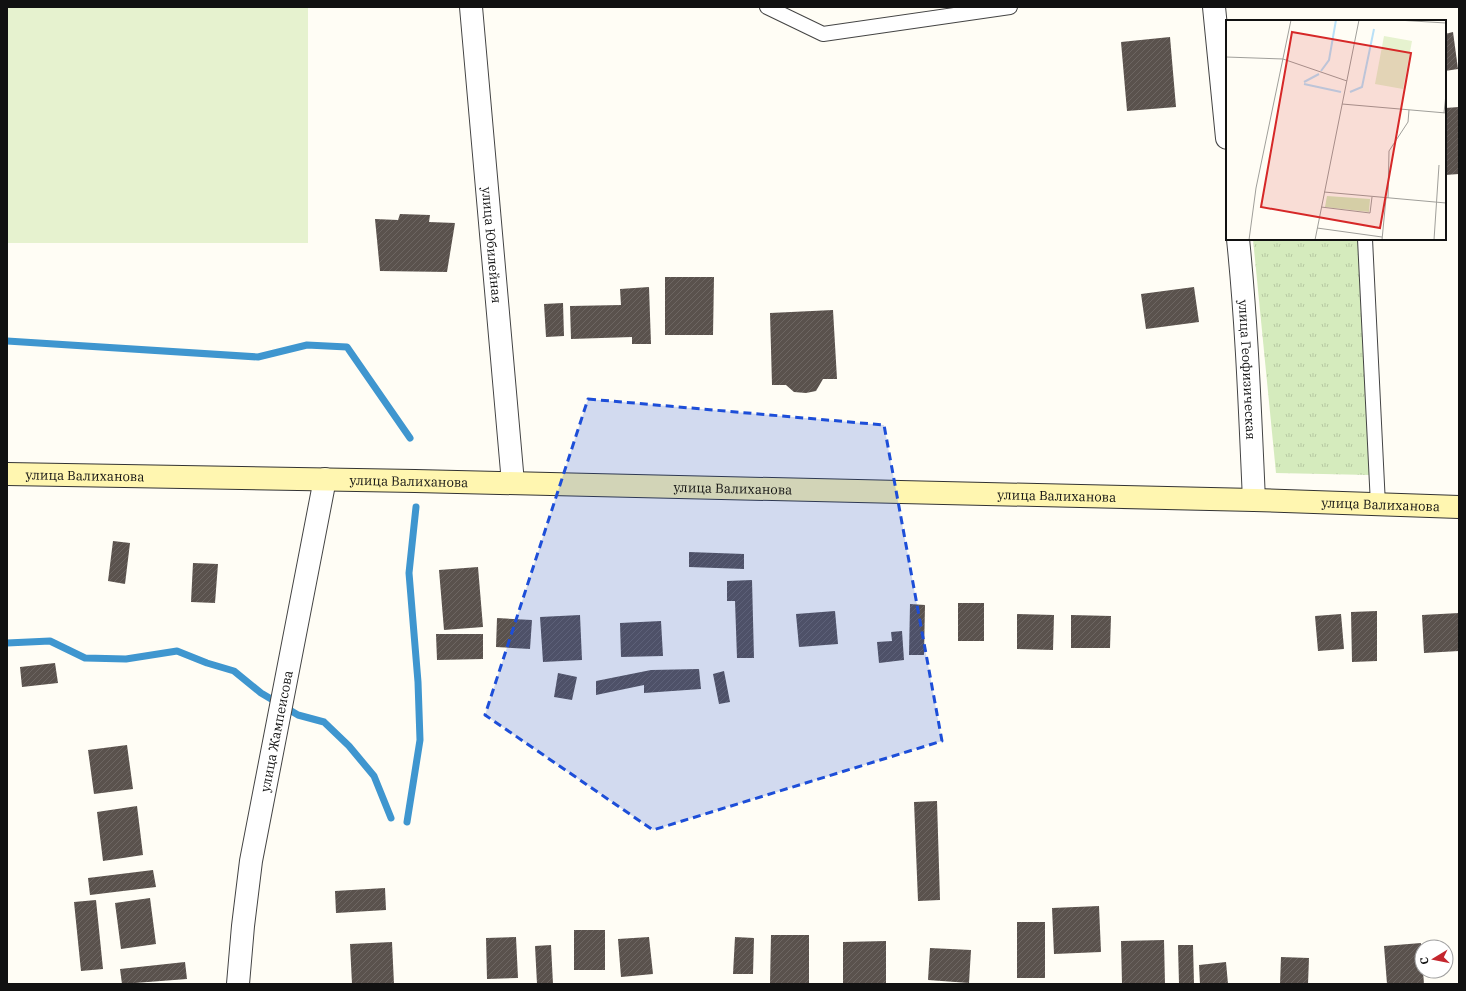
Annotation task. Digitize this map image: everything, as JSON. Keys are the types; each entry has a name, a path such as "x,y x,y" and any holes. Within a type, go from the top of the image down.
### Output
{"main road":[{"name":"улица Валиханова","path":"7,474 513,483 1254,500 1459,507"}],"street":[{"name":"улица Юбилейная","path":"472,7 513,483"},
{"path":"1214,7 1226,113"},
{"name":"улица Геофизическая","path":"1238,240 1254,500"},
{"name":"улица Жампеисова","path":"238,984 242,926 251,861 325,479"}],"lane":[{"path":"767,7 824,34 1010,7"},
{"path":"1365,240 1378,505"}],"highlighted area":[{"path":"588,399 884,425 942,741 653,830 485,715"}],"green space":[{"path":"7,8 308,8 308,243 7,243"},
{"path":"1253,240 1358,240 1370,475 1276,473"}],"building":[{"path":"1453,32 1458,69 1446,71 1446,34"},
{"path":"1170,37 1176,107 1127,111 1121,42"},
{"path":"1459,107 1459,174 1446,175 1446,108"},
{"path":"400,214 430,215 429,222 455,223 447,272 380,271 375,219 398,220"},
{"path":"665,277 714,277 713,335 665,335"},
{"path":"649,287 651,344 632,344 632,337 571,339 570,306 621,305 620,289"},
{"path":"1194,287 1199,322 1146,329 1141,294"},
{"path":"563,303 564,336 546,337 544,304"},
{"path":"833,310 837,379 823,379 816,391 806,393 794,392 786,385 772,385 770,313"},
{"path":"113,541 130,543 125,584 108,581"},
{"path":"689,552 744,554 744,569 689,567"},
{"path":"193,563 218,564 215,603 191,602"},
{"path":"478,567 483,627 444,630 439,570"},
{"path":"752,580 754,658 737,658 735,601 727,601 727,581"},
{"path":"958,603 984,603 984,641 958,641"},
{"path":"910,604 925,605 924,655 909,655"},
{"path":"835,611 838,644 799,647 796,614"},
{"path":"1377,611 1377,661 1352,662 1351,612"},
{"path":"1459,613 1459,651 1424,653 1422,615"},
{"path":"1017,614 1054,615 1053,650 1017,649"},
{"path":"1341,614 1344,649 1318,651 1315,616"},
{"path":"580,615 582,660 543,662 540,617"},
{"path":"1071,615 1111,616 1110,648 1071,648"},
{"path":"497,618 532,620 530,649 496,647"},
{"path":"661,621 663,656 621,657 620,623"},
{"path":"902,631 904,660 879,663 877,642 892,641 891,632"},
{"path":"436,634 483,634 483,659 437,660"},
{"path":"55,663 58,683 22,687 20,667"},
{"path":"699,669 701,689 644,693 644,685 596,695 596,681 651,670"},
{"path":"724,671 730,702 719,704 713,674"},
{"path":"558,673 577,677 572,700 554,697"},
{"path":"127,745 133,789 94,794 88,750"},
{"path":"937,801 940,900 918,901 914,802"},
{"path":"137,806 143,855 103,861 97,812"},
{"path":"153,870 156,887 90,895 88,878"},
{"path":"385,888 386,910 336,913 335,891"},
{"path":"150,898 156,944 121,949 115,903"},
{"path":"96,900 103,969 81,971 74,902"},
{"path":"1099,906 1101,952 1054,954 1052,908"},
{"path":"1017,922 1045,922 1045,978 1017,978"},
{"path":"574,930 605,930 605,970 574,970"},
{"path":"771,935 809,935 809,983 770,983"},
{"path":"516,937 518,978 487,979 486,938"},
{"path":"649,937 653,974 621,977 618,939"},
{"path":"735,937 754,938 753,974 733,974"},
{"path":"1164,940 1165,984 1122,984 1121,941"},
{"path":"886,941 886,984 843,984 843,942"},
{"path":"392,942 394,984 352,984 350,944"},
{"path":"1414,944 1414,979 1424,979 1424,984 1387,984 1384,946"},
{"path":"551,945 553,984 537,984 535,946"},
{"path":"1178,945 1193,945 1194,984 1179,984"},
{"path":"930,948 971,950 969,983 928,980"},
{"path":"1281,957 1309,958 1308,984 1280,984"},
{"path":"185,962 187,979 122,984 120,969"},
{"path":"1226,962 1228,984 1200,984 1199,965"}],"waterway":[{"path":"7,341 258,357 307,345 347,347 410,438"},
{"path":"407,822 420,740 418,682 409,573 416,507"},
{"path":"7,643 50,641 85,658 126,659 177,651 207,663 234,671 261,693 298,715 324,722 349,746 374,776 391,818"}]}
